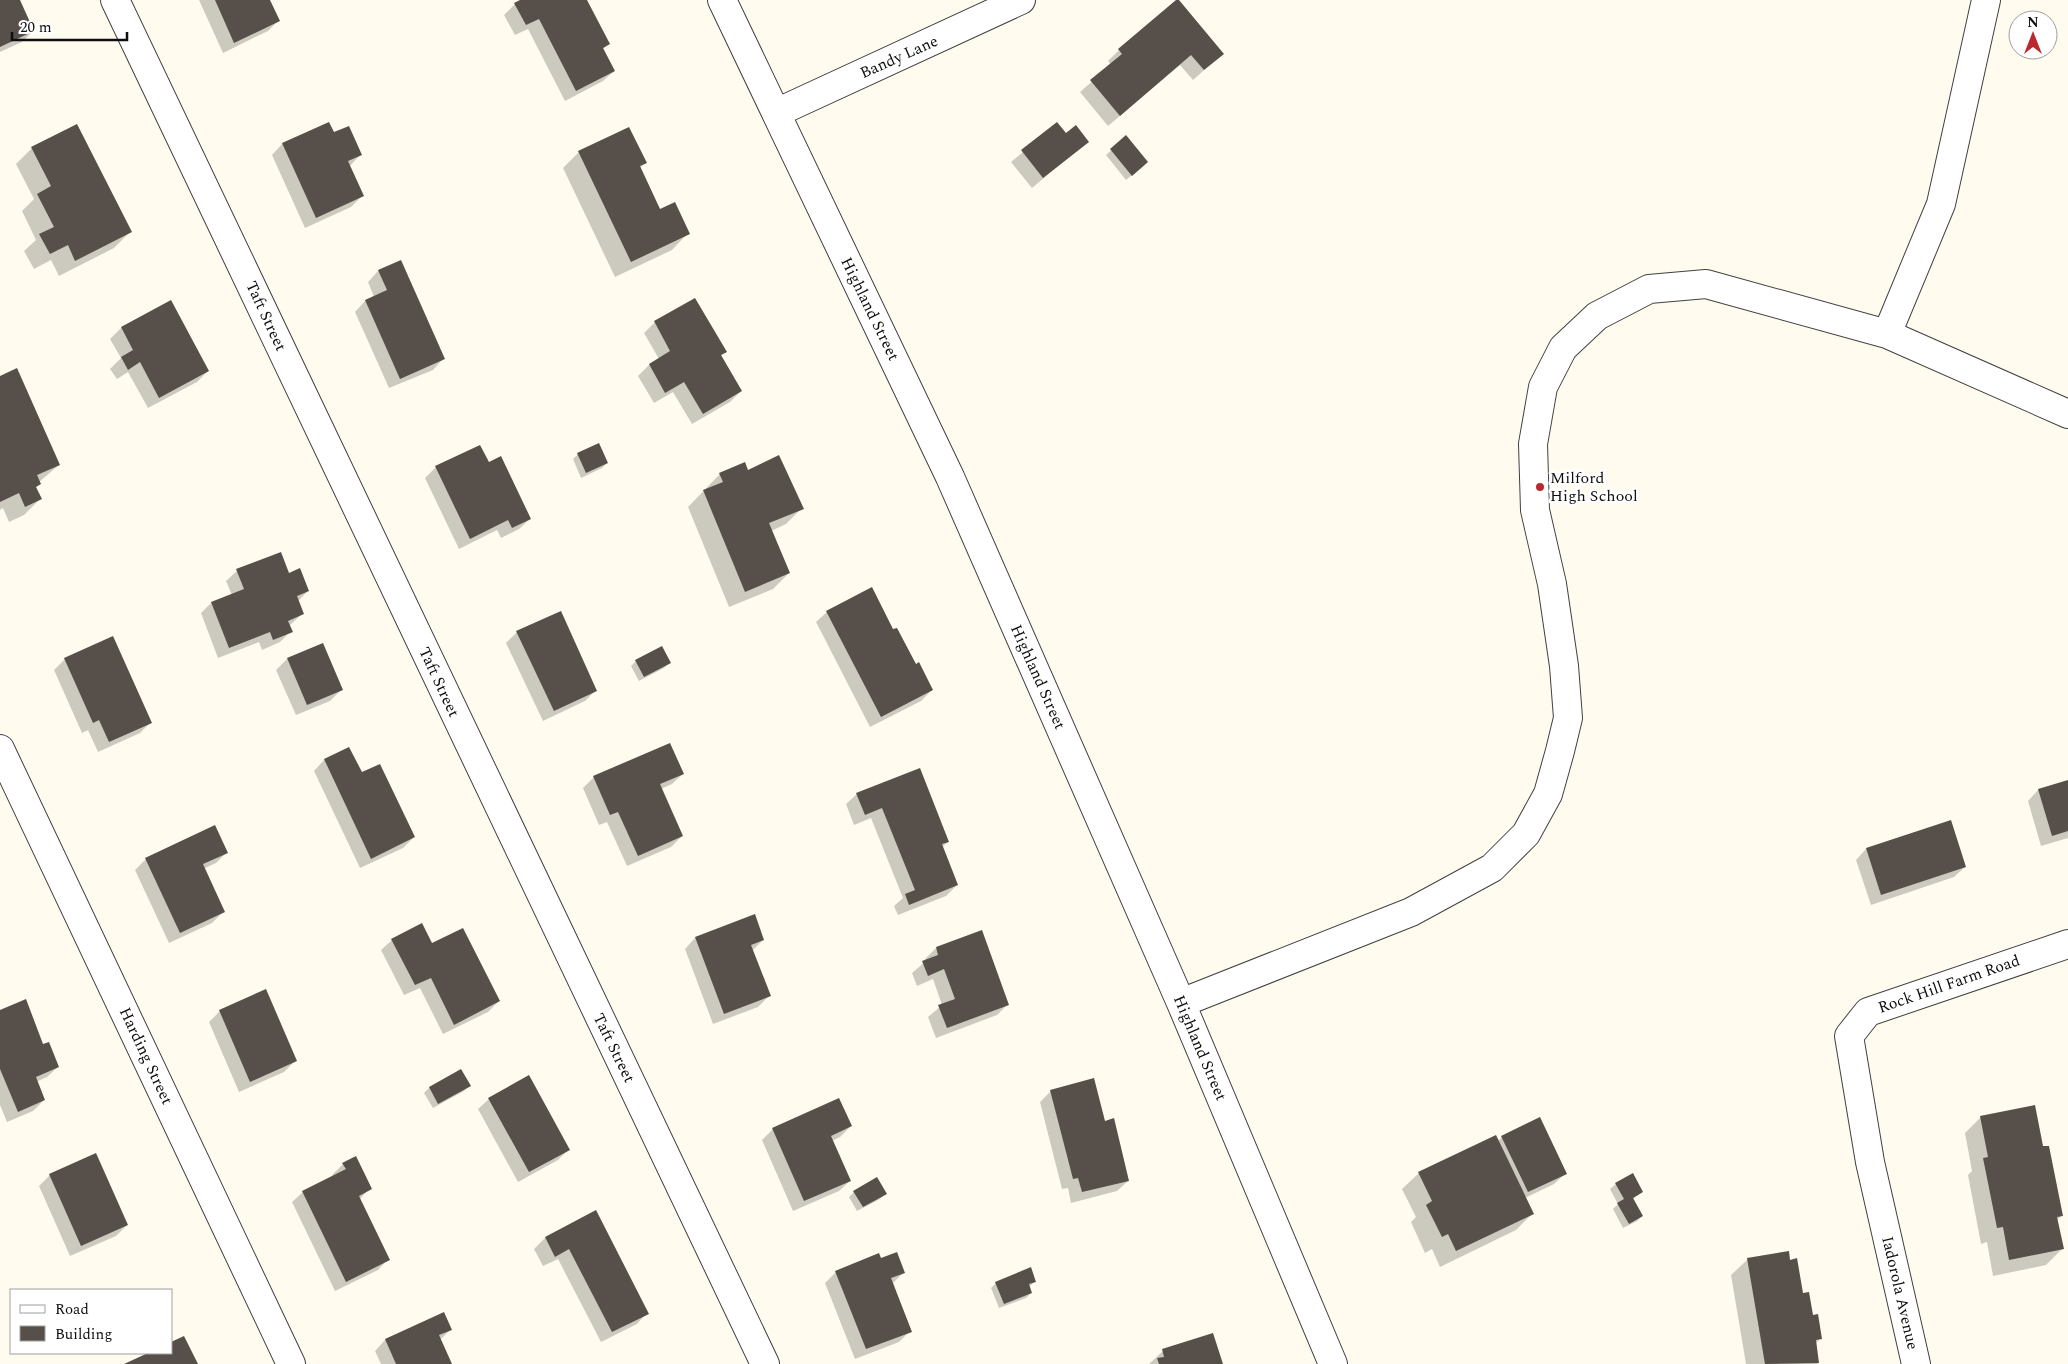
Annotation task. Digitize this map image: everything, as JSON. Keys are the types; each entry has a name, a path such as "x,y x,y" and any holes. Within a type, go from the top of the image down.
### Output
{"street":[{"name":"Taft Street","path":"115,0 141,51 765,1364"},
{"name":"Highland Street","path":"722,0 950,477 1181,1003 1333,1364"},
{"name":"Bandy Lane","path":"776,113 1021,0"},
{"path":"1887,334 1940,204 1986,0"},
{"path":"1181,1003 1411,912 1492,868 1526,834 1548,794 1568,718 1564,666 1552,584 1535,510 1533,444 1543,387 1563,348 1597,316 1649,289 1706,284 1887,334 2068,414"},
{"name":"Harding Street","path":"0,748 291,1364"},
{"name":"Rock Hill Farm Road","path":"1883,1221 1870,1162 1850,1036 1868,1012 2068,944"},
{"name":"Iadorola Avenue","path":"1883,1221 1916,1364"}],"building":[{"path":"0,0 20,0 34,31 0,47"},
{"path":"215,0 270,0 280,21 234,43"},
{"path":"520,0 587,0 610,44 603,48 615,71 576,91 539,19 526,25 514,3"},
{"path":"1176,0 1179,0 1224,54 1204,70 1191,55 1120,116 1090,80 1122,54 1118,49"},
{"path":"329,122 334,132 349,126 362,155 348,161 364,196 316,218 282,143"},
{"path":"1057,122 1066,133 1076,125 1089,142 1043,178 1021,150"},
{"path":"77,124 132,232 75,261 68,245 50,254 39,234 54,227 37,194 51,186 31,147"},
{"path":"629,127 647,163 640,166 660,209 675,202 690,234 631,262 578,151"},
{"path":"1126,135 1148,162 1132,176 1110,149"},
{"path":"401,260 445,359 400,379 365,300 387,290 378,270"},
{"path":"695,298 727,352 721,355 742,391 703,414 684,382 665,393 649,364 670,351 654,321"},
{"path":"171,300 209,371 159,398 140,362 128,370 121,357 133,350 121,327"},
{"path":"17,368 60,465 37,475 41,484 36,487 42,499 25,507 19,493 0,502 0,376"},
{"path":"599,443 608,463 586,473 577,453"},
{"path":"480,445 489,462 501,456 531,519 512,528 508,520 470,539 435,466"},
{"path":"779,455 804,509 769,523 790,573 745,592 703,490 723,482 719,473 745,462 748,470"},
{"path":"281,552 289,573 300,568 309,591 297,596 304,614 288,621 293,632 273,640 270,632 229,648 211,602 244,589 236,569"},
{"path":"872,587 893,629 897,628 916,664 919,662 933,690 881,717 826,611"},
{"path":"561,611 597,691 554,711 516,631"},
{"path":"113,636 152,723 109,742 99,720 93,723 64,658"},
{"path":"323,643 343,690 307,705 287,658"},
{"path":"662,646 671,663 644,677 635,660"},
{"path":"670,743 684,774 660,784 683,836 638,856 618,812 610,815 593,776"},
{"path":"349,747 362,772 380,764 415,837 371,859 324,759"},
{"path":"920,768 949,842 942,844 958,885 909,905 905,894 915,890 882,808 865,815 856,793"},
{"path":"2068,780 2068,831 2052,836 2038,789"},
{"path":"1951,820 1966,867 1881,895 1866,848"},
{"path":"215,825 228,853 203,864 225,912 180,933 145,858"},
{"path":"755,914 764,940 751,945 771,996 724,1014 695,937"},
{"path":"422,923 432,943 463,928 500,1001 454,1025 431,978 415,985 391,939"},
{"path":"982,930 1009,1005 947,1028 938,1005 955,999 944,969 928,976 922,961 938,955 936,947"},
{"path":"266,989 297,1061 250,1082 219,1010"},
{"path":"26,999 43,1044 49,1042 59,1067 36,1077 45,1100 18,1112 0,1069 0,1010"},
{"path":"461,1069 471,1086 438,1104 429,1087"},
{"path":"529,1075 570,1150 529,1172 488,1098"},
{"path":"1094,1078 1105,1121 1114,1118 1129,1181 1082,1192 1078,1178 1073,1179 1050,1090"},
{"path":"839,1098 852,1126 831,1136 851,1181 804,1201 772,1128"},
{"path":"2035,1105 2043,1146 2049,1146 2063,1216 2057,1217 2064,1249 2009,1260 2003,1227 1997,1228 1983,1158 1988,1157 1980,1116"},
{"path":"1540,1117 1567,1174 1528,1192 1501,1136"},
{"path":"1496,1135 1534,1214 1456,1251 1448,1234 1442,1237 1426,1205 1432,1201 1418,1172"},
{"path":"96,1153 128,1225 81,1246 49,1174"},
{"path":"356,1156 372,1189 359,1196 390,1260 346,1282 302,1191 346,1169 342,1163"},
{"path":"1633,1173 1643,1192 1633,1198 1643,1216 1629,1224 1617,1203 1624,1199 1615,1183"},
{"path":"877,1177 887,1194 863,1207 853,1191"},
{"path":"596,1210 649,1314 612,1332 569,1249 555,1257 545,1237"},
{"path":"1789,1251 1790,1260 1797,1258 1803,1293 1809,1292 1813,1315 1818,1314 1822,1339 1816,1340 1819,1363 1765,1364 1747,1258"},
{"path":"897,1252 905,1273 891,1278 912,1332 866,1349 835,1271 879,1253 881,1258"},
{"path":"1031,1267 1036,1282 1029,1284 1032,1293 1004,1304 995,1282"},
{"path":"444,1312 452,1330 439,1335 452,1364 396,1364 385,1339"},
{"path":"1213,1333 1223,1364 1159,1364 1157,1358 1164,1357 1162,1349"},
{"path":"184,1336 198,1364 124,1364 146,1354 172,1354 172,1342"}],"place":[{"name":"Milford High School","path":"1540,487"}]}
